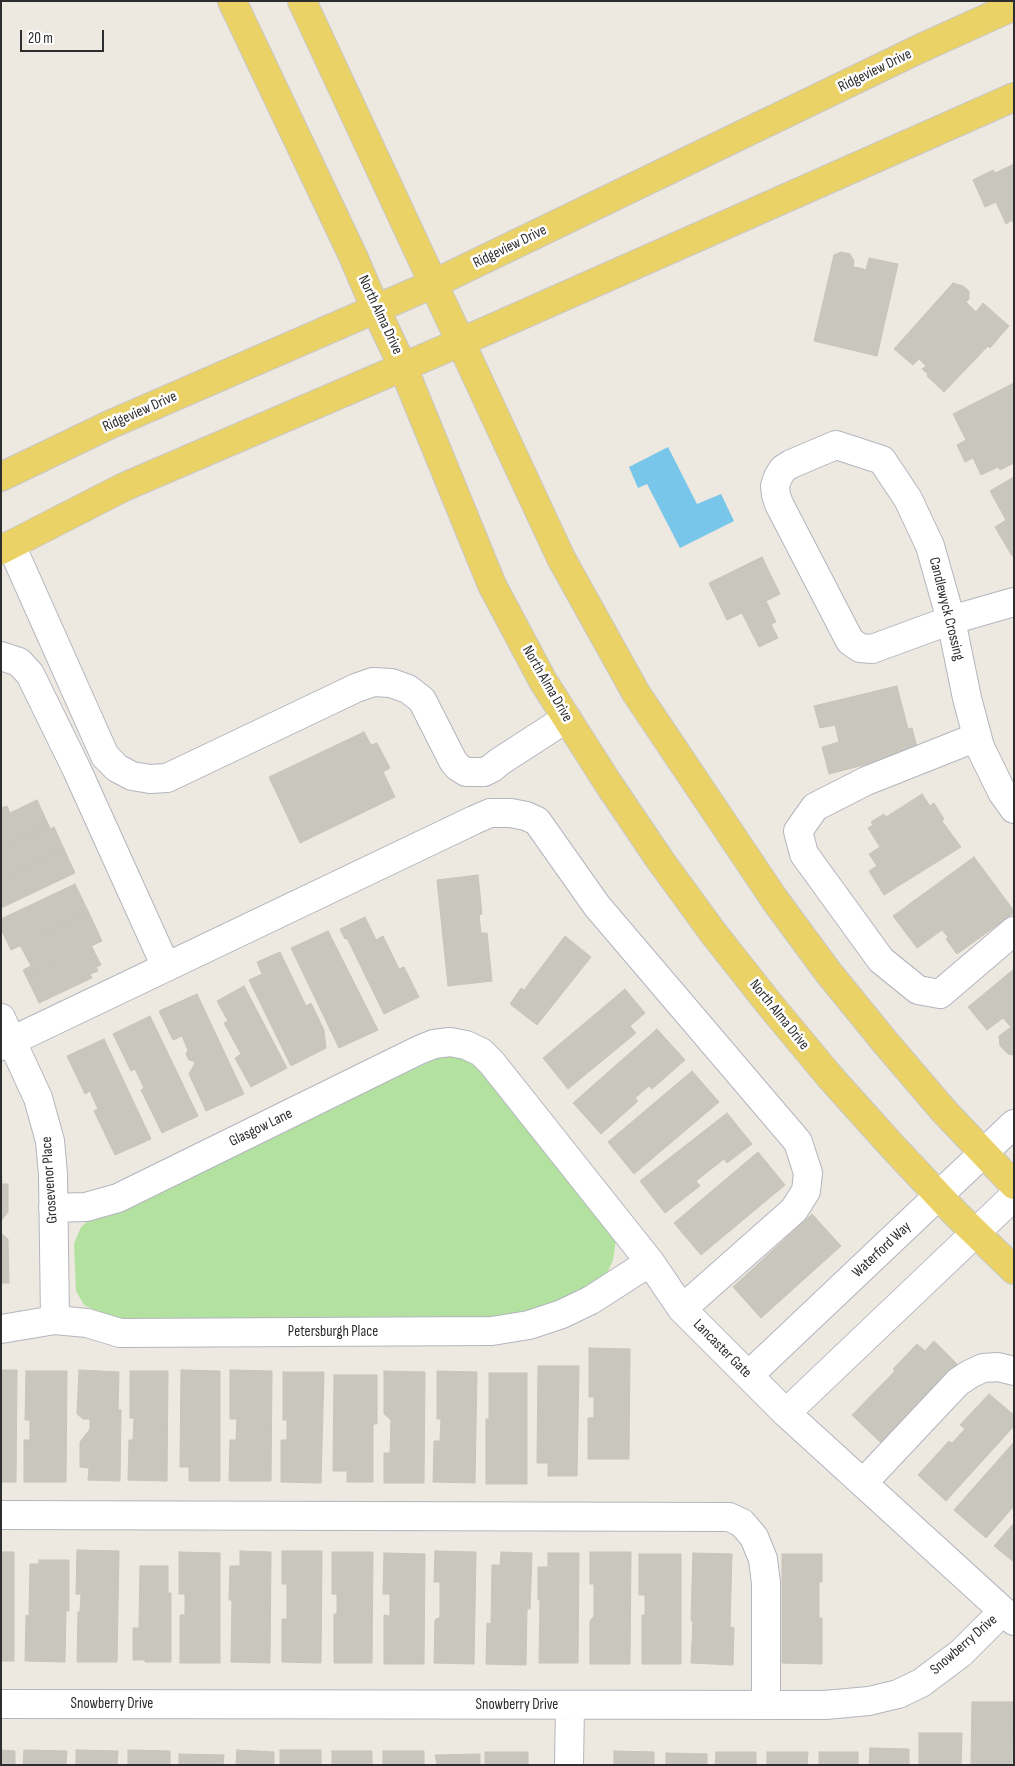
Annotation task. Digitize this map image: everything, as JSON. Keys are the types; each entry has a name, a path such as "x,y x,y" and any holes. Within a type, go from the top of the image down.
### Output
{"main road":[{"name":"North Alma Drive","path":"232,1 353,256 403,367 492,585 543,680 649,844 714,934 830,1077 892,1146 975,1233 1014,1270"},
{"path":"302,1 561,558 636,693 769,892 828,972 891,1050 1014,1185"},
{"name":"Ridgeview Drive","path":"1,477 109,425 433,284 919,49 1014,6"},
{"path":"6,548 124,487 461,342 1014,97"}],"street":[{"name":"Candlewyck Crossing","path":"951,620 872,649 860,648 850,640 776,495 775,486 783,469 836,445 882,460 908,499 930,546 951,620 967,698 980,748 1002,792 1014,809"},
{"path":"6,548 105,756 117,768 132,776 150,779 167,778 356,688 374,682 391,683 408,689 422,700 452,760 466,772 484,772 492,768 567,718"},
{"path":"951,620 1014,602"},
{"path":"1,656 18,662 30,674 77,770 166,966"},
{"path":"977,737 866,780 815,807 798,831 804,854 881,960 918,990 940,994 1014,931"},
{"path":"5,1035 166,966 490,813 511,813 537,820 597,906 798,1142 808,1173 806,1191 794,1210 682,1309"},
{"name":"Grosevenor Place","path":"5,1035 38,1098 50,1142 55,1320"},
{"name":"Glasgow Lane","path":"53,1208 86,1206 118,1198 419,1050 434,1044 450,1042 466,1045"},
{"name":"Lancaster Gate","path":"466,1045 481,1052 492,1063 650,1262 682,1309 786,1413 1008,1617"},
{"name":"Waterford Way","path":"749,1375 1014,1124"},
{"path":"786,1413 1014,1196"},
{"name":"Petersburgh Place","path":"1,1329 55,1320 87,1323 120,1333 492,1331 529,1325 562,1314 591,1300 650,1262"},
{"path":"863,1483 958,1382 983,1368 998,1367 1014,1371"},
{"path":"1,1514 729,1517 742,1523 754,1537 763,1559 766,1583 766,1705"},
{"name":"Snowberry Drive","path":"1,1704 825,1705 869,1702 898,1694 921,1683 1008,1617"},
{"path":"570,1705 570,1765"}],"green space":[{"path":"442,1056 454,1056 466,1060 476,1067 616,1240 613,1260 605,1278 569,1298 515,1318 122,1319 103,1314 84,1305 76,1291 74,1244 81,1227 96,1214 115,1208"}],"water":[{"path":"668,447 697,504 721,494 734,521 680,548 647,484 638,488 629,467"}],"building":[{"path":"1014,164 1014,224 1012,220 1006,224 996,202 985,207 973,180 993,170 995,173"},
{"path":"841,252 850,254 854,261 853,267 866,270 869,258 898,264 877,356 814,341 834,255"},
{"path":"953,283 963,286 969,291 969,299 966,302 976,312 983,303 1009,326 990,348 988,346 944,392 927,376 928,374 922,369 926,366 919,359 913,365 894,349"},
{"path":"1014,383 1014,463 1000,470 998,467 981,475 973,458 965,462 957,445 966,440 953,414"},
{"path":"1014,477 1014,555 1012,556 995,527 1006,520 990,491"},
{"path":"762,557 780,594 766,601 776,622 771,624 778,638 759,647 742,613 727,620 709,583"},
{"path":"897,686 908,729 912,728 918,751 829,774 822,747 839,742 835,725 820,728 814,706"},
{"path":"364,732 371,745 377,743 390,768 383,772 395,797 300,843 269,777"},
{"path":"922,794 930,806 934,803 944,819 942,821 961,847 884,895 869,871 877,866 869,854 880,847 868,828 873,825 871,822 884,814 886,817"},
{"path":"37,800 49,826 1,848 1,808 7,806 10,813"},
{"path":"49,826 50,829 54,827 64,849 1,879 1,848"},
{"path":"64,849 75,873 1,908 1,879"},
{"path":"974,857 1014,913 957,954 942,930 917,948 893,916"},
{"path":"478,875 482,914 479,915 481,933 487,933 492,981 448,986 437,880"},
{"path":"75,884 89,913 11,950 1,929 1,919"},
{"path":"89,913 102,941 26,976 23,970 31,966 20,945"},
{"path":"365,917 376,940 383,936 399,969 404,967 419,997 384,1014 347,938 345,939 340,929"},
{"path":"328,931 378,1030 339,1048 291,948"},
{"path":"565,936 591,957 537,1025 510,1004 521,988 524,990"},
{"path":"91,945 101,965 96,967 98,971 90,974 92,978 39,1003 26,976"},
{"path":"280,952 306,1006 311,1003 324,1030 326,1048 291,1066 249,980 262,974 257,962"},
{"path":"1014,969 1014,1055 1008,1054 1000,1046 999,1036 1011,1027 1003,1018 987,1030 968,1007"},
{"path":"244,986 287,1068 251,1087 235,1058 241,1054 224,1023 228,1021 217,1001"},
{"path":"625,989 645,1013 630,1026 636,1033 568,1089 543,1058"},
{"path":"197,994 244,1094 206,1111 189,1074 195,1063 189,1060 186,1054 188,1050 182,1036 173,1040 159,1011"},
{"path":"150,1016 198,1116 162,1133 141,1090 144,1088 135,1069 131,1071 113,1034"},
{"path":"657,1029 685,1060 652,1089 649,1086 635,1098 638,1101 601,1134 573,1103"},
{"path":"104,1039 151,1139 115,1155 94,1111 98,1109 90,1091 85,1094 67,1056"},
{"path":"692,1071 719,1102 634,1174 608,1142"},
{"path":"727,1113 752,1144 727,1163 724,1159 696,1181 700,1186 665,1213 640,1181"},
{"path":"758,1152 785,1185 701,1255 674,1223"},
{"path":"1,1161 2,1184 8,1184 8,1212 1,1221"},
{"path":"812,1214 841,1246 761,1318 733,1287"},
{"path":"1,1233 8,1239 9,1283 1,1283"},
{"path":"934,1341 957,1364 881,1443 852,1415 895,1371 893,1369 917,1344 925,1351"},
{"path":"589,1348 630,1349 629,1459 588,1459 588,1418 594,1418 594,1397 589,1397"},
{"path":"538,1366 579,1366 577,1476 548,1476 548,1463 537,1463"},
{"path":"1,1370 17,1370 16,1482 1,1482"},
{"path":"79,1370 119,1372 118,1410 121,1410 120,1481 88,1480 89,1468 80,1467 80,1442 90,1429 90,1419 83,1419 77,1414"},
{"path":"181,1370 220,1371 220,1481 189,1481 189,1467 180,1467"},
{"path":"230,1370 272,1371 271,1481 229,1481 230,1440 236,1440 237,1419 230,1419"},
{"path":"26,1371 67,1371 66,1482 24,1482 24,1440 30,1440 30,1420 25,1420"},
{"path":"130,1371 168,1371 167,1481 128,1480 129,1440 133,1440 134,1418 130,1418"},
{"path":"384,1371 425,1372 424,1483 384,1483 384,1453 390,1453 391,1420 384,1414"},
{"path":"437,1371 477,1372 475,1483 433,1482 434,1441 440,1441 441,1419 437,1419"},
{"path":"283,1372 324,1372 321,1483 281,1482 281,1440 287,1440 287,1420 283,1420"},
{"path":"489,1373 527,1373 527,1484 486,1484 486,1419 489,1419"},
{"path":"334,1375 377,1375 377,1424 373,1424 373,1482 347,1482 347,1471 333,1471"},
{"path":"989,1394 1014,1415 1014,1426 946,1501 918,1475 949,1441 952,1443 965,1429 960,1425"},
{"path":"1014,1442 1014,1506 986,1538 954,1510"},
{"path":"1014,1523 1014,1562 994,1546"},
{"path":"77,1550 119,1551 117,1662 77,1662 78,1612 80,1612 81,1594 76,1594"},
{"path":"240,1551 271,1552 270,1663 231,1662 232,1600 229,1600 230,1566 240,1566"},
{"path":"282,1551 322,1551 321,1663 282,1662 282,1619 287,1619 287,1584 282,1584"},
{"path":"435,1551 476,1552 474,1664 434,1663 435,1620 440,1617 440,1582 434,1582"},
{"path":"1,1552 14,1552 14,1661 1,1661"},
{"path":"179,1552 220,1553 220,1663 180,1663 180,1615 185,1615 185,1594 179,1594"},
{"path":"332,1552 373,1552 372,1663 334,1663 334,1614 337,1614 337,1594 332,1594"},
{"path":"501,1552 532,1553 530,1609 527,1609 526,1665 486,1664 487,1623 491,1624 492,1565 500,1565"},
{"path":"590,1552 631,1552 630,1664 590,1664 590,1621 594,1616 594,1584 590,1584"},
{"path":"384,1553 425,1554 424,1664 384,1664 384,1615 390,1616 390,1594 383,1594"},
{"path":"548,1553 579,1553 578,1663 539,1663 540,1600 538,1600 538,1567 548,1567"},
{"path":"693,1553 732,1554 730,1627 734,1628 733,1665 691,1663"},
{"path":"639,1554 681,1554 681,1664 642,1664 642,1615 645,1615 645,1595 639,1595"},
{"path":"782,1554 822,1554 822,1582 819,1582 819,1618 822,1618 822,1664 782,1663"},
{"path":"39,1560 69,1560 69,1611 66,1611 65,1662 25,1661 26,1615 29,1616 30,1564 39,1564"},
{"path":"140,1566 168,1566 168,1593 171,1593 171,1662 133,1660 133,1628 139,1628"},
{"path":"972,1702 1013,1702 1012,1765 971,1765"},
{"path":"919,1733 962,1733 961,1765 919,1765"},
{"path":"870,1748 909,1749 909,1765 869,1765"},
{"path":"1,1750 15,1751 15,1765 1,1765"},
{"path":"24,1750 67,1751 66,1765 23,1765"},
{"path":"76,1750 118,1751 117,1765 76,1765"},
{"path":"128,1750 170,1751 170,1765 128,1765"},
{"path":"237,1750 274,1752 274,1765 236,1765"},
{"path":"280,1750 321,1750 321,1765 280,1765"},
{"path":"332,1751 372,1751 372,1765 332,1765"},
{"path":"383,1751 424,1751 424,1765 383,1765"},
{"path":"614,1751 654,1752 654,1765 614,1765"},
{"path":"485,1752 528,1752 528,1765 485,1765"},
{"path":"716,1752 756,1752 756,1765 715,1765"},
{"path":"767,1752 808,1752 807,1765 767,1765"},
{"path":"819,1752 858,1752 858,1765 819,1765"},
{"path":"666,1753 707,1754 707,1765 666,1765"},
{"path":"179,1754 224,1755 223,1765 179,1765"},
{"path":"480,1754 480,1765 437,1765 435,1755"}]}
